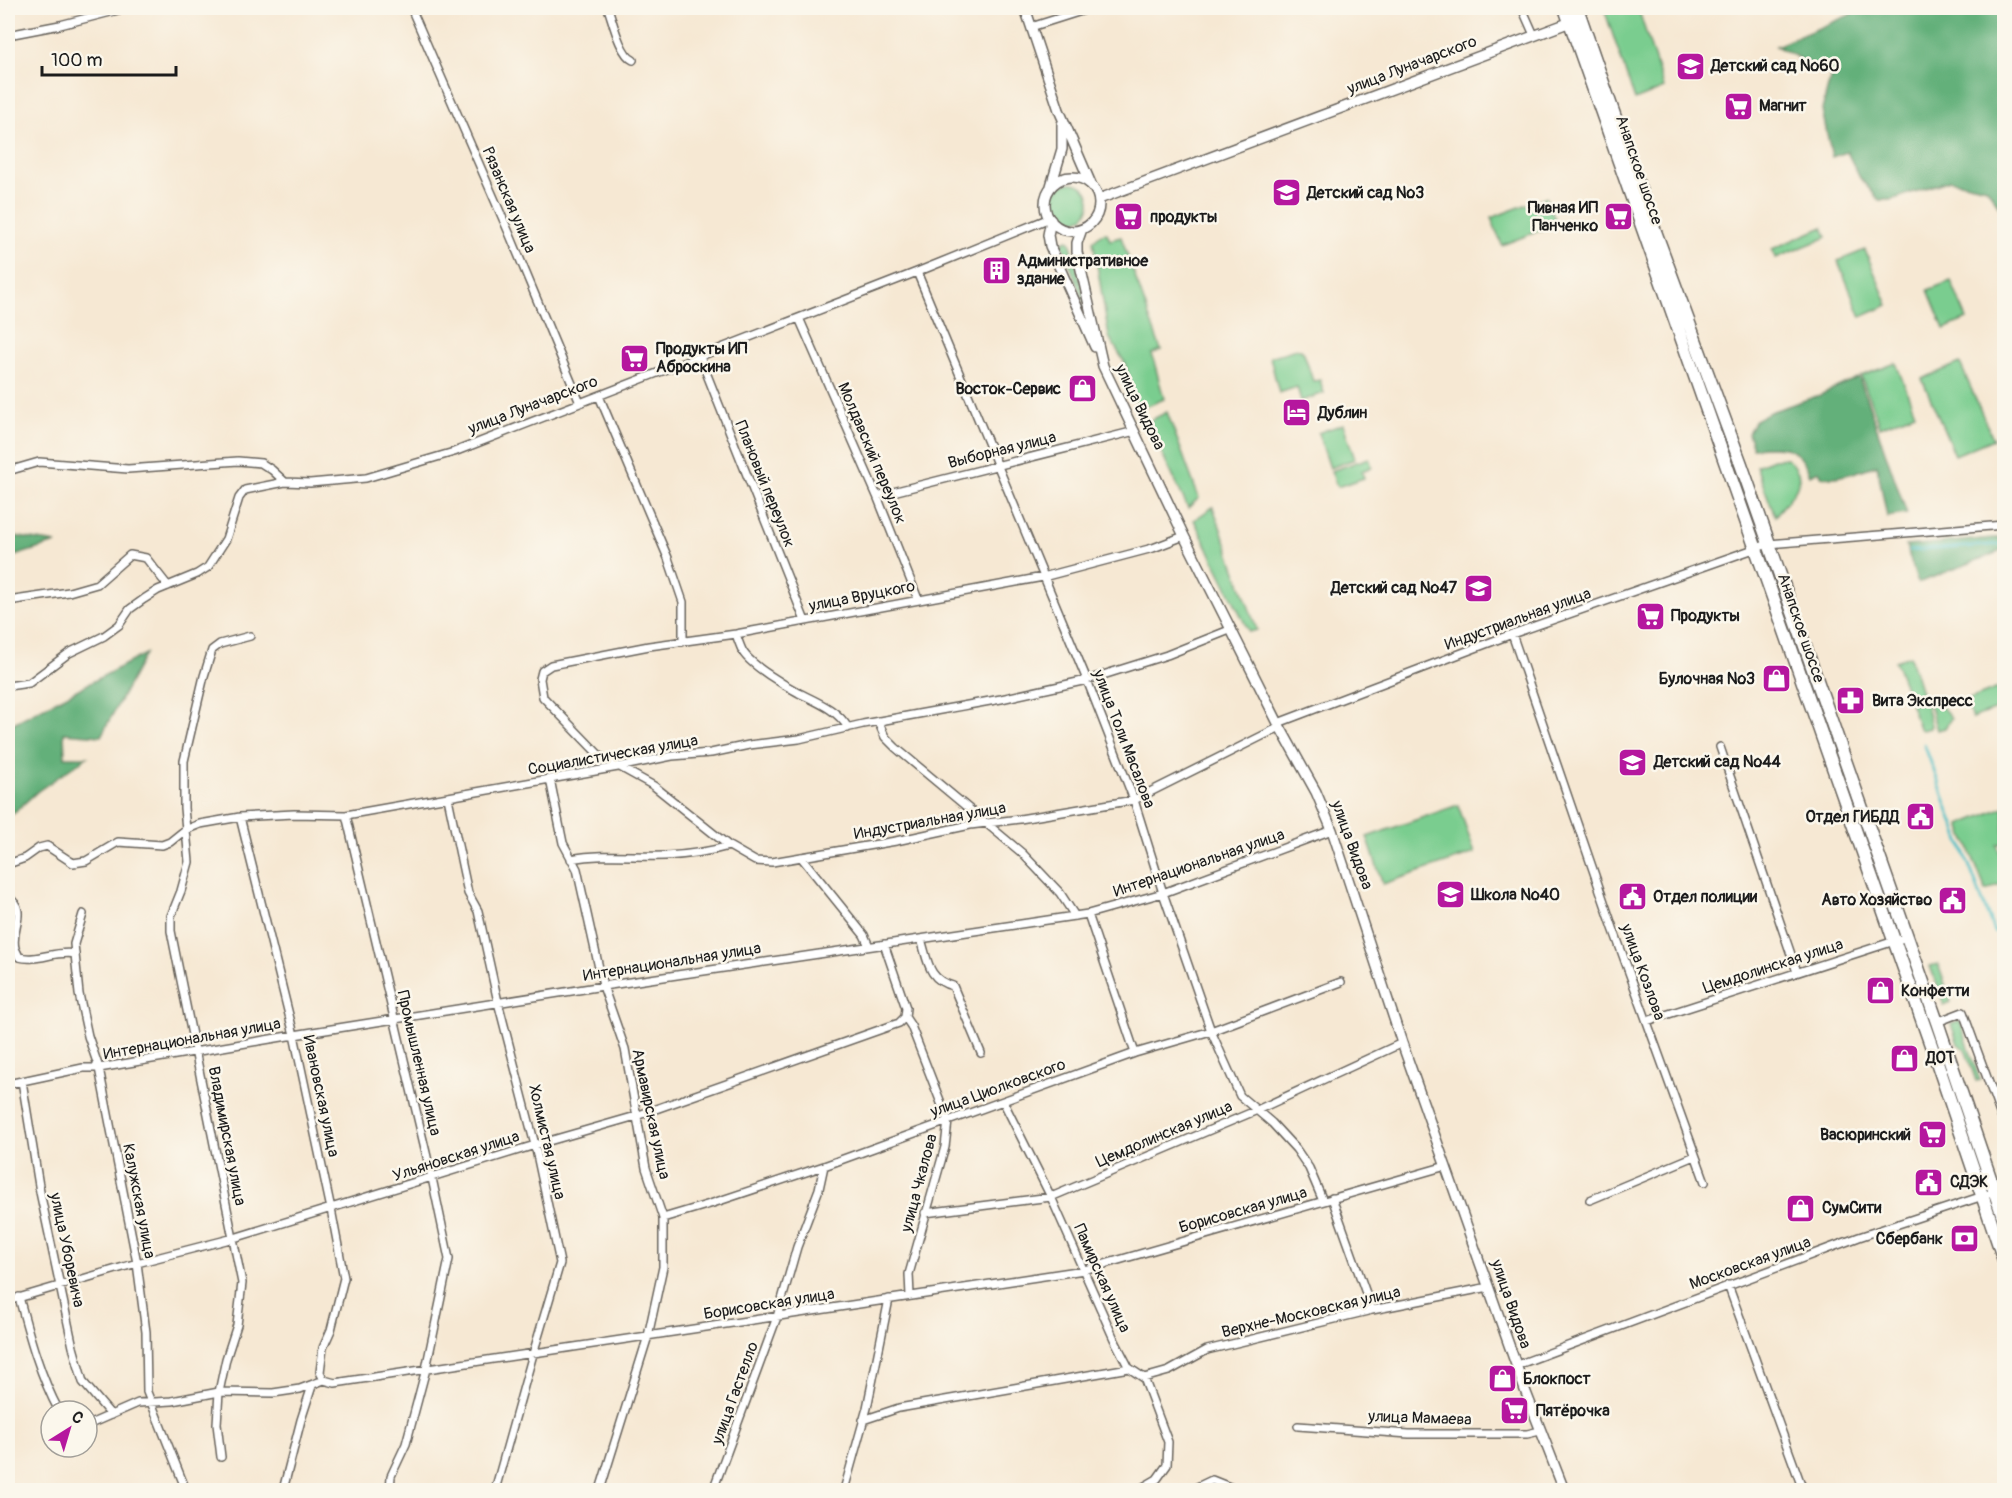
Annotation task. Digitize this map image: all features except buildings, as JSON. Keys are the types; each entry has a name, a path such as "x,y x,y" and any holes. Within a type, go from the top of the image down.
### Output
{"highway":[{"name":"Анапское шоссе","path":"1565,8 1576,16 1741,464 1762,546 1893,941 1994,1191 2004,1260"},
{"name":"Анапское шоссе","path":"1762,546 1907,937 2004,1219"}],"street":[{"path":"8,35 60,25 126,8"},
{"name":"Рязанская улица","path":"411,8 506,224 580,403"},
{"path":"608,8 623,50 627,57 633,60"},
{"path":"1025,8 1059,110 1090,184 1099,199 1095,219 1082,229 1065,230 1050,219"},
{"path":"1031,27 1090,8"},
{"path":"1522,8 1534,35"},
{"name":"улица Луначарского","path":"1099,199 1534,35 1576,16"},
{"path":"1059,110 1063,131 1062,149 1045,204 1050,219 1048,235 1050,246 1103,366"},
{"path":"1050,189 1061,179 1069,177 1077,177 1090,184"},
{"name":"улица Луначарского","path":"168,586 208,567 226,539 239,498 245,490 285,482 310,483 366,478 454,452 1050,219"},
{"name":"улица Видова","path":"1082,229 1077,243 1077,252 1103,366 1279,725 1316,792 1332,830 1402,1043 1516,1365 1564,1491"},
{"name":"улица Толи Масалова","path":"917,272 1088,680 1134,800 1163,893 1211,1030 1240,1096 1272,1123 1296,1149 1309,1168 1323,1201"},
{"name":"Молдавский переулок","path":"799,318 877,496 918,599"},
{"name":"Плановый переулок","path":"700,357 805,621"},
{"path":"599,396 668,558 683,602 683,642"},
{"name":"Выборная улица","path":"877,496 1135,431"},
{"path":"8,471 39,462 128,468 238,461 261,463 285,482"},
{"name":"Индустриальная улица","path":"729,846 755,861 772,862 986,823 1134,800 1279,725 1512,634 1762,546 2004,525"},
{"name":"улица Вруцкого","path":"618,767 600,756 543,697 540,679 542,671 551,664 736,634 1043,577 1153,548 1185,536"},
{"path":"8,601 69,592 97,584 130,555 146,558 168,586 130,609 119,625 104,636 69,653 29,683 8,686"},
{"name":"Социалистическая улица","path":"8,864 47,846 73,863 86,861 118,842 162,845 170,842 185,830 200,824 240,817 346,815 672,756 711,753 749,745 799,740 878,721 1001,699 1088,680 1167,655 1232,629"},
{"path":"736,634 743,652 753,662 836,714 848,728"},
{"name":"улица Козлова","path":"1512,634 1609,917 1705,1182"},
{"name":"Владимирская улица","path":"221,1457 217,1424 219,1392 226,1359 237,1325 242,1300 242,1283 171,931 171,916 182,891 189,862 185,830 184,761 204,676 212,651 220,644 250,636"},
{"path":"878,721 885,737 1023,853 1060,893 1075,916"},
{"path":"1720,747 1797,972"},
{"path":"618,767 654,786 729,846"},
{"name":"Армавирская улица","path":"550,779 563,843 577,868 603,986 625,1049 646,1168 663,1218 663,1267 648,1336 600,1491"},
{"name":"Холмистая улица","path":"448,798 468,893 478,911 498,1002 535,1144 560,1263 532,1354 495,1491"},
{"name":"Промышленная улица","path":"346,815 432,1178 448,1259 426,1369 406,1444 392,1476 390,1491"},
{"name":"Ивановская улица","path":"240,817 294,1035 344,1278 331,1330 323,1348 320,1372 324,1380"},
{"name":"Интернациональная улица","path":"8,1084 83,1068 99,1068 498,1002 1088,914 1163,893 1332,830"},
{"path":"572,859 591,855 665,856 708,852 729,846"},
{"path":"801,857 864,935 869,946"},
{"path":"8,897 14,902 19,912 14,946 19,957 30,960 63,951 75,954"},
{"name":"Калужская улица","path":"83,914 74,944 79,994 88,1035 99,1068 137,1263 146,1332 147,1392 186,1491"},
{"path":"1088,914 1135,1053"},
{"name":"Цемдолинская улица","path":"1647,1021 1907,937"},
{"path":"921,939 933,974 940,983 953,986 981,1053"},
{"name":"улица Чкалова","path":"884,944 906,1008 905,1017 911,1026 948,1121 945,1147 909,1274 910,1296"},
{"name":"улица Циолковского","path":"663,1218 824,1166 1135,1053 1211,1030 1341,982"},
{"path":"1937,1022 1963,1012 2004,1124"},
{"name":"Ульяновская улица","path":"12,1299 234,1238 535,1144 636,1116 899,1023 905,1017"},
{"name":"Цемдолинская улица","path":"925,1213 1051,1197 1255,1111 1402,1043"},
{"name":"улица Уборевича","path":"22,1081 40,1192 73,1347 83,1382 111,1415"},
{"name":"Памирская улица","path":"1003,1101 1051,1197 1114,1339 1129,1368 1144,1378"},
{"path":"1590,1200 1695,1156"},
{"name":"улица Гастелло","path":"713,1491 777,1317 797,1247 819,1189 824,1166"},
{"name":"Борисовская улица","path":"99,1420 138,1403 219,1392 273,1393 312,1386 324,1380 334,1383 1084,1270 1446,1166"},
{"name":"Московская улица","path":"1516,1365 1728,1285 1994,1191"},
{"path":"1332,1197 1372,1310"},
{"path":"1728,1285 1803,1491"},
{"name":"Верхне-Московская улица","path":"1144,1378 1169,1371 1207,1350 1372,1310 1489,1287"},
{"path":"8,1290 27,1328 52,1399"},
{"path":"844,1491 863,1420 889,1299"},
{"path":"863,1420 899,1408 1129,1368"},
{"path":"1138,1491 1156,1479 1167,1465 1168,1442 1144,1378"},
{"path":"283,1491 312,1386"},
{"name":"улица Мамаева","path":"1298,1426 1409,1434 1527,1434 1540,1431"},
{"path":"1191,1491 1212,1480 1237,1491"}],"green space":[{"path":"1613,8 1638,8 1664,88 1635,100 1605,12"},
{"path":"1847,8 2004,8 2004,213 1987,188 1950,180 1891,200 1879,200 1860,178 1847,152 1832,157 1822,110 1831,75 1776,46 1852,14"},
{"path":"1071,183 1085,188 1090,202 1085,216 1071,221 1057,216 1052,202 1057,188"},
{"path":"1546,197 1557,224 1502,245 1491,218"},
{"path":"1823,227 1827,237 1776,258 1772,249"},
{"path":"1107,233 1110,240 1121,237 1161,350 1152,354 1164,399 1138,410 1125,363 1109,337 1093,241 1101,234"},
{"path":"1070,241 1091,323 1062,243"},
{"path":"1865,250 1888,305 1861,317 1838,261"},
{"path":"1951,281 1967,319 1944,329 1928,290"},
{"path":"1296,349 1304,353 1313,381 1320,380 1324,393 1301,401 1297,387 1279,393 1270,357"},
{"path":"1896,363 1915,413 1880,427 1861,376"},
{"path":"1960,363 1993,439 1955,455 1922,379"},
{"path":"1859,377 1907,514 1887,517 1877,465 1843,476 1822,477 1819,471 1810,475 1801,458 1789,449 1753,448 1748,433 1755,420"},
{"path":"1167,412 1199,498 1188,508 1147,422"},
{"path":"1343,424 1355,459 1330,468 1318,433"},
{"path":"1369,458 1372,467 1362,471 1364,478 1337,487 1331,471"},
{"path":"1786,458 1794,465 1799,480 1792,495 1775,516 1756,466 1773,459"},
{"path":"1213,507 1257,630 1249,632 1194,520"},
{"path":"8,535 56,543 8,558"},
{"path":"2004,537 2004,550 1918,583 1906,546"},
{"path":"145,654 101,736 64,733 65,757 87,757 38,791 8,818 8,726"},
{"path":"1910,656 1923,699 1909,698 1895,661"},
{"path":"1998,688 2004,706 1972,718 1965,701"},
{"path":"1935,700 1951,718 1945,728 1937,730 1928,701"},
{"path":"1910,702 1925,702 1930,728 1922,730 1919,728"},
{"path":"1458,805 1475,853 1383,884 1367,837"},
{"path":"2004,807 2004,842 1997,845 2004,863 2004,883 1986,891 1960,825"},
{"path":"1938,964 1951,1002 1944,1005 1930,966"},
{"path":"1960,1021 1980,1080 1976,1081 1965,1049 1958,1044 1951,1024"}],"waterway":[{"path":"1909,551 2004,544"},
{"path":"1924,744 1994,932 2004,928"}],"place":[{"name":"Детский сад №60","path":"1690,66"},
{"name":"Магнит","path":"1738,106"},
{"name":"Детский сад №3","path":"1286,193"},
{"name":"продукты","path":"1129,217"},
{"name":"Пивная ИП Панченко","path":"1619,217"},
{"name":"Административное здание","path":"996,270"},
{"name":"Продукты ИП Аброскина","path":"635,358"},
{"name":"Восток-Сервис","path":"1082,389"},
{"name":"Дублин","path":"1297,413"},
{"name":"Детский сад №47","path":"1478,588"},
{"name":"Продукты","path":"1650,616"},
{"name":"Булочная №3","path":"1776,679"},
{"name":"Вита Экспресс","path":"1851,701"},
{"name":"Детский сад №44","path":"1633,762"},
{"name":"Отдел ГИБДД","path":"1920,817"},
{"name":"Школа №40","path":"1450,895"},
{"name":"Отдел полиции","path":"1632,897"},
{"name":"Авто Хозяйство","path":"1953,900"},
{"name":"Конфетти","path":"1880,991"},
{"name":"ДОТ","path":"1905,1058"},
{"name":"Васюринский","path":"1932,1135"},
{"name":"СДЭК","path":"1929,1182"},
{"name":"СумСити","path":"1801,1208"},
{"name":"Сбербанк","path":"1964,1239"},
{"name":"Блокпост","path":"1502,1379"},
{"name":"Пятёрочка","path":"1515,1411"}]}
